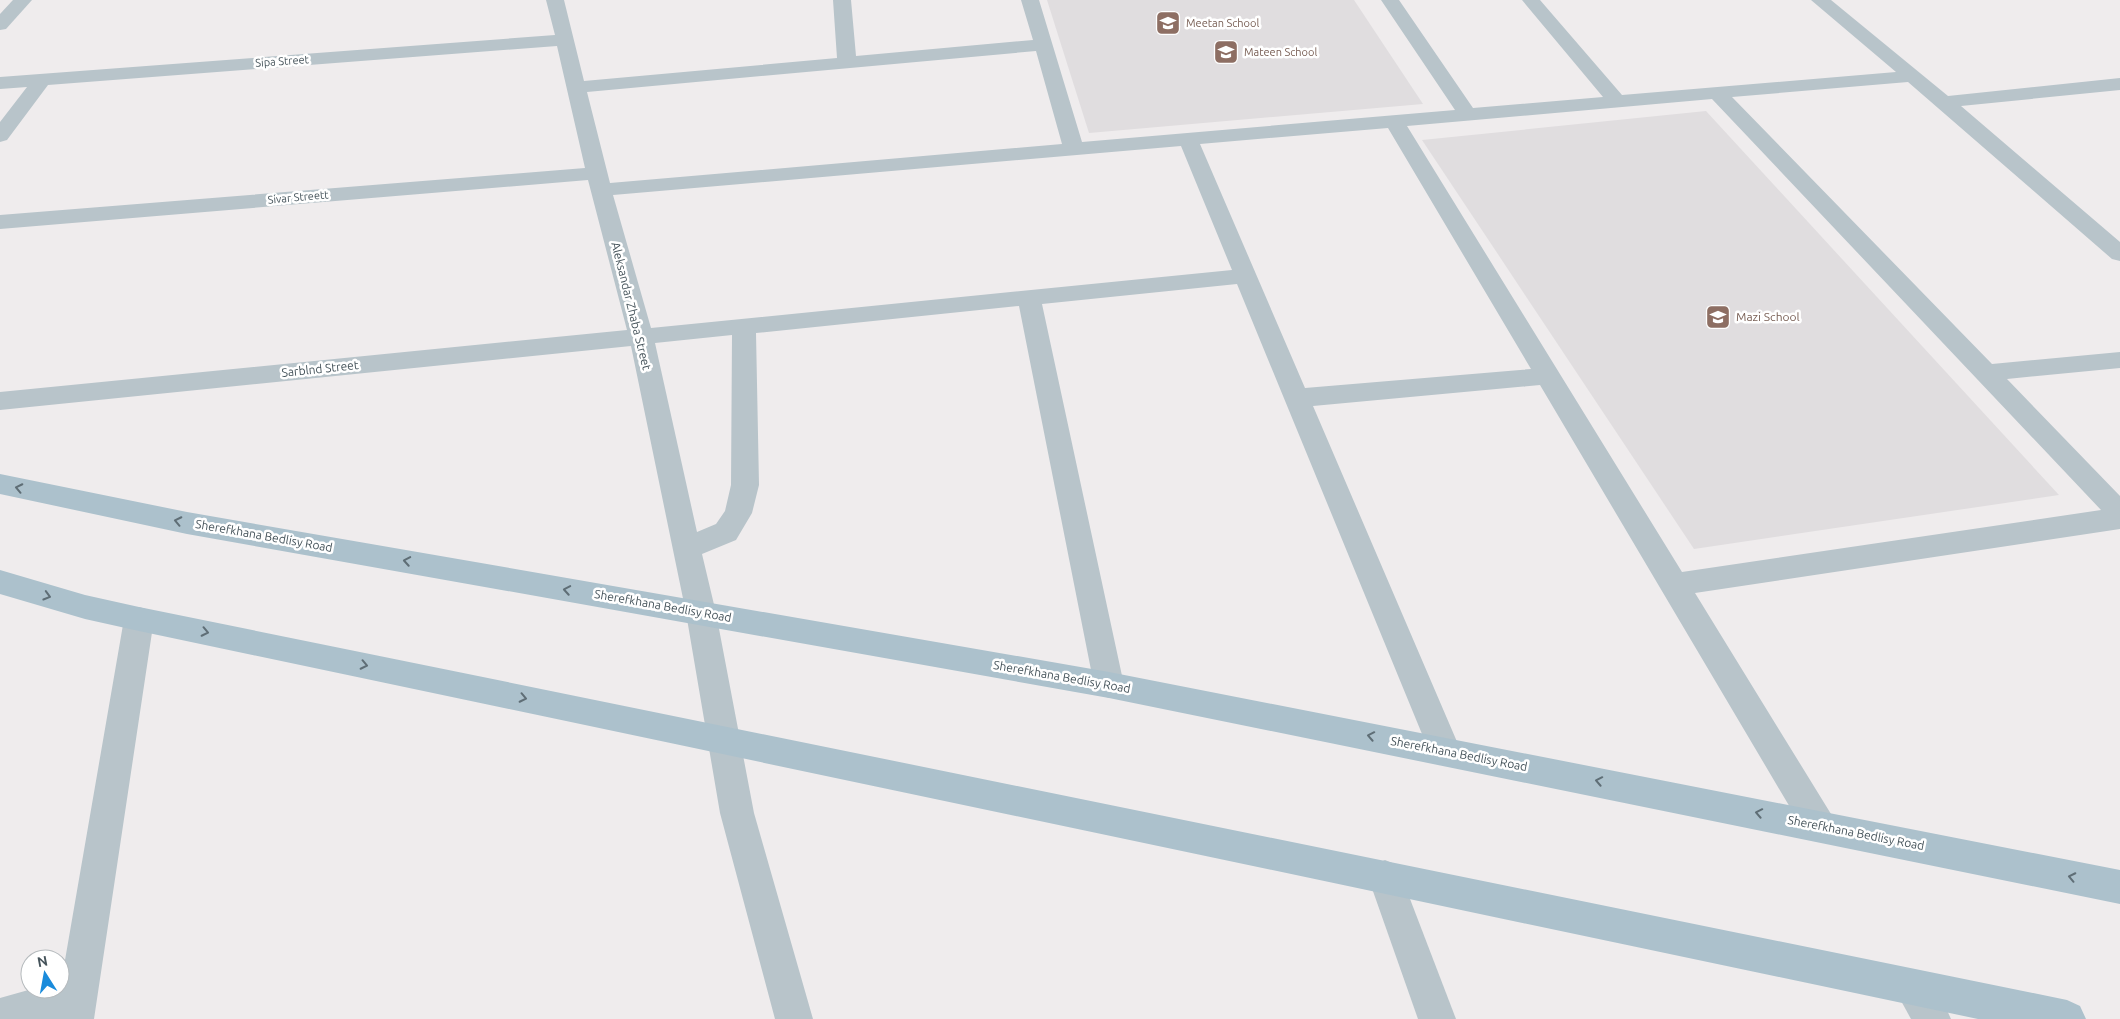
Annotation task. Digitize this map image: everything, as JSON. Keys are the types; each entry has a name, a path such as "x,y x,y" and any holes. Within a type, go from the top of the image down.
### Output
{"main road":[{"name":"Sherefkhana Bedlisy Road","path":"0,484 187,523 1109,685 1819,825 2120,887"},
{"path":"0,582 86,607 139,619 2067,1019"}],"street":[{"path":"0,26 23,0"},
{"name":"Aleksandar Zhaba Street","path":"555,0 599,181 641,336 688,548 738,813 794,1019"},
{"path":"842,0 847,62"},
{"path":"1030,0 1074,149"},
{"path":"1390,0 1468,115"},
{"path":"1531,0 1617,102"},
{"path":"1820,0 1944,102 2120,254"},
{"name":"Sipa Street","path":"0,83 565,40"},
{"path":"576,87 1043,44"},
{"name":"Sivar Streett","path":"0,222 1074,149 1912,76"},
{"path":"0,136 42,80"},
{"path":"1944,102 2120,84"},
{"path":"1717,93 2120,513"},
{"path":"1394,121 1819,825"},
{"path":"1188,139 1445,751"},
{"name":"Sarblnd Street","path":"0,401 1245,276"},
{"path":"1029,297 1109,685"},
{"path":"688,548 726,532 738,513 744,484 744,326"},
{"path":"1986,373 2120,360"},
{"path":"1297,398 1548,376"},
{"path":"1673,585 2120,518"},
{"path":"0,1017 78,1006 139,619"},
{"path":"1385,877 1437,1019"},
{"path":"1913,988 1932,1019"}],"shaded area":[{"name":"Mateen School","path":"1047,0 1354,0 1423,104 1089,133"},
{"name":"Mazi School","path":"1706,111 2059,495 1694,549 1422,140"}],"place":[{"name":"Meetan School","path":"1168,23"},
{"name":"Mateen School","path":"1226,52"},
{"name":"Mazi School","path":"1718,317"}]}
